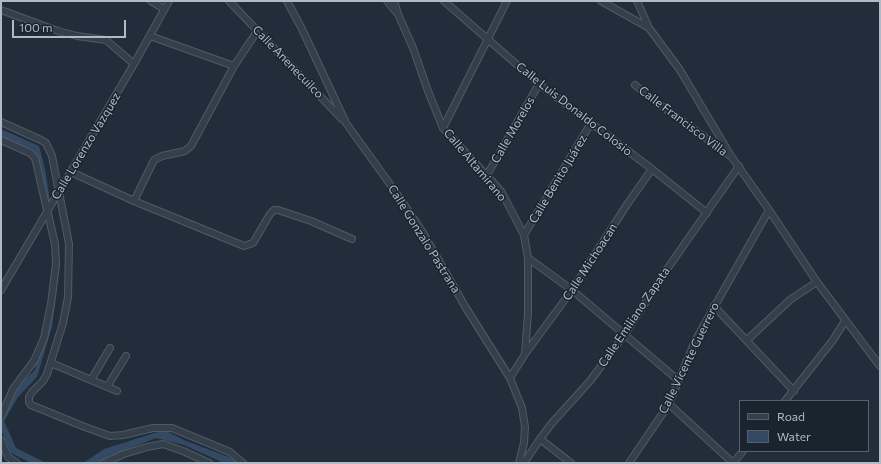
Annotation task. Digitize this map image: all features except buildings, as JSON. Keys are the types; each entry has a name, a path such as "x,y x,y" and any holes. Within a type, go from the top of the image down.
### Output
{"street":[{"path":"151,1 164,9"},
{"name":"Calle Lorenzo Vazquez","path":"1,290 134,64 169,1"},
{"name":"Calle Anenecuilco","path":"229,1 346,123"},
{"name":"Calle Gonzalo Pastrana","path":"287,1 302,29 346,123 422,231 466,308 510,378 522,408 525,426 524,443 519,463"},
{"path":"386,1 398,14"},
{"name":"Calle Altamirano","path":"394,1 443,128 487,175 506,200 524,235 528,258 528,313 525,354 510,378"},
{"name":"Calle Luis Donaldo Colosio","path":"444,1 539,84 652,169 707,213"},
{"path":"443,128 507,1"},
{"path":"601,1 649,28"},
{"path":"637,1 649,28 680,70 731,156 817,282 880,366"},
{"path":"1,10 58,31 77,36 106,40 134,64"},
{"path":"134,201 154,160 162,156 186,151 191,146 234,66 258,30"},
{"path":"150,36 234,66"},
{"name":"Calle Morelos","path":"487,175 539,84"},
{"name":"Calle Francisco Villa","path":"635,85 658,104 731,156"},
{"path":"1,122 46,143 52,156 57,194 69,244 68,297 63,323 47,374 29,397 29,402 31,405 110,436 123,435 153,428 172,428 230,452 243,463"},
{"name":"Calle Benito Juárez","path":"524,235 591,123"},
{"path":"1,140 30,152 35,158 55,244 56,264 51,304 44,338 34,361 13,389 1,417"},
{"name":"Calle Emiliano Zapata","path":"524,463 552,423 590,381 625,334 665,272 739,166"},
{"name":"Calle Michoacan","path":"525,354 572,290 626,206 652,169"},
{"path":"71,172 134,201 244,246 253,243 270,214 274,210 311,221 352,239"},
{"name":"Calle Vicente Guerrero","path":"629,463 669,404 695,341 769,210"},
{"path":"528,258 572,290 678,380"},
{"path":"747,340 792,299 817,282"},
{"path":"714,306 794,391"},
{"path":"786,400 833,340 845,321"},
{"path":"91,380 110,348"},
{"path":"107,387 126,356"},
{"path":"51,363 117,391"},
{"path":"669,404 733,463 742,452"},
{"path":"540,439 571,463"},
{"path":"1,440 8,457 17,463"},
{"path":"104,463 132,452 163,444 209,463"}],"water":[{"path":"1,129 39,146 45,169 60,264 52,327 37,377 18,397 4,421 16,448 46,463 31,463 11,453 1,430 1,416 12,392 35,370 53,280 54,236 33,150 1,137"},
{"path":"164,430 186,441 237,460 239,463 224,463 184,445 156,438 110,456 98,463 83,463 104,449"}]}
